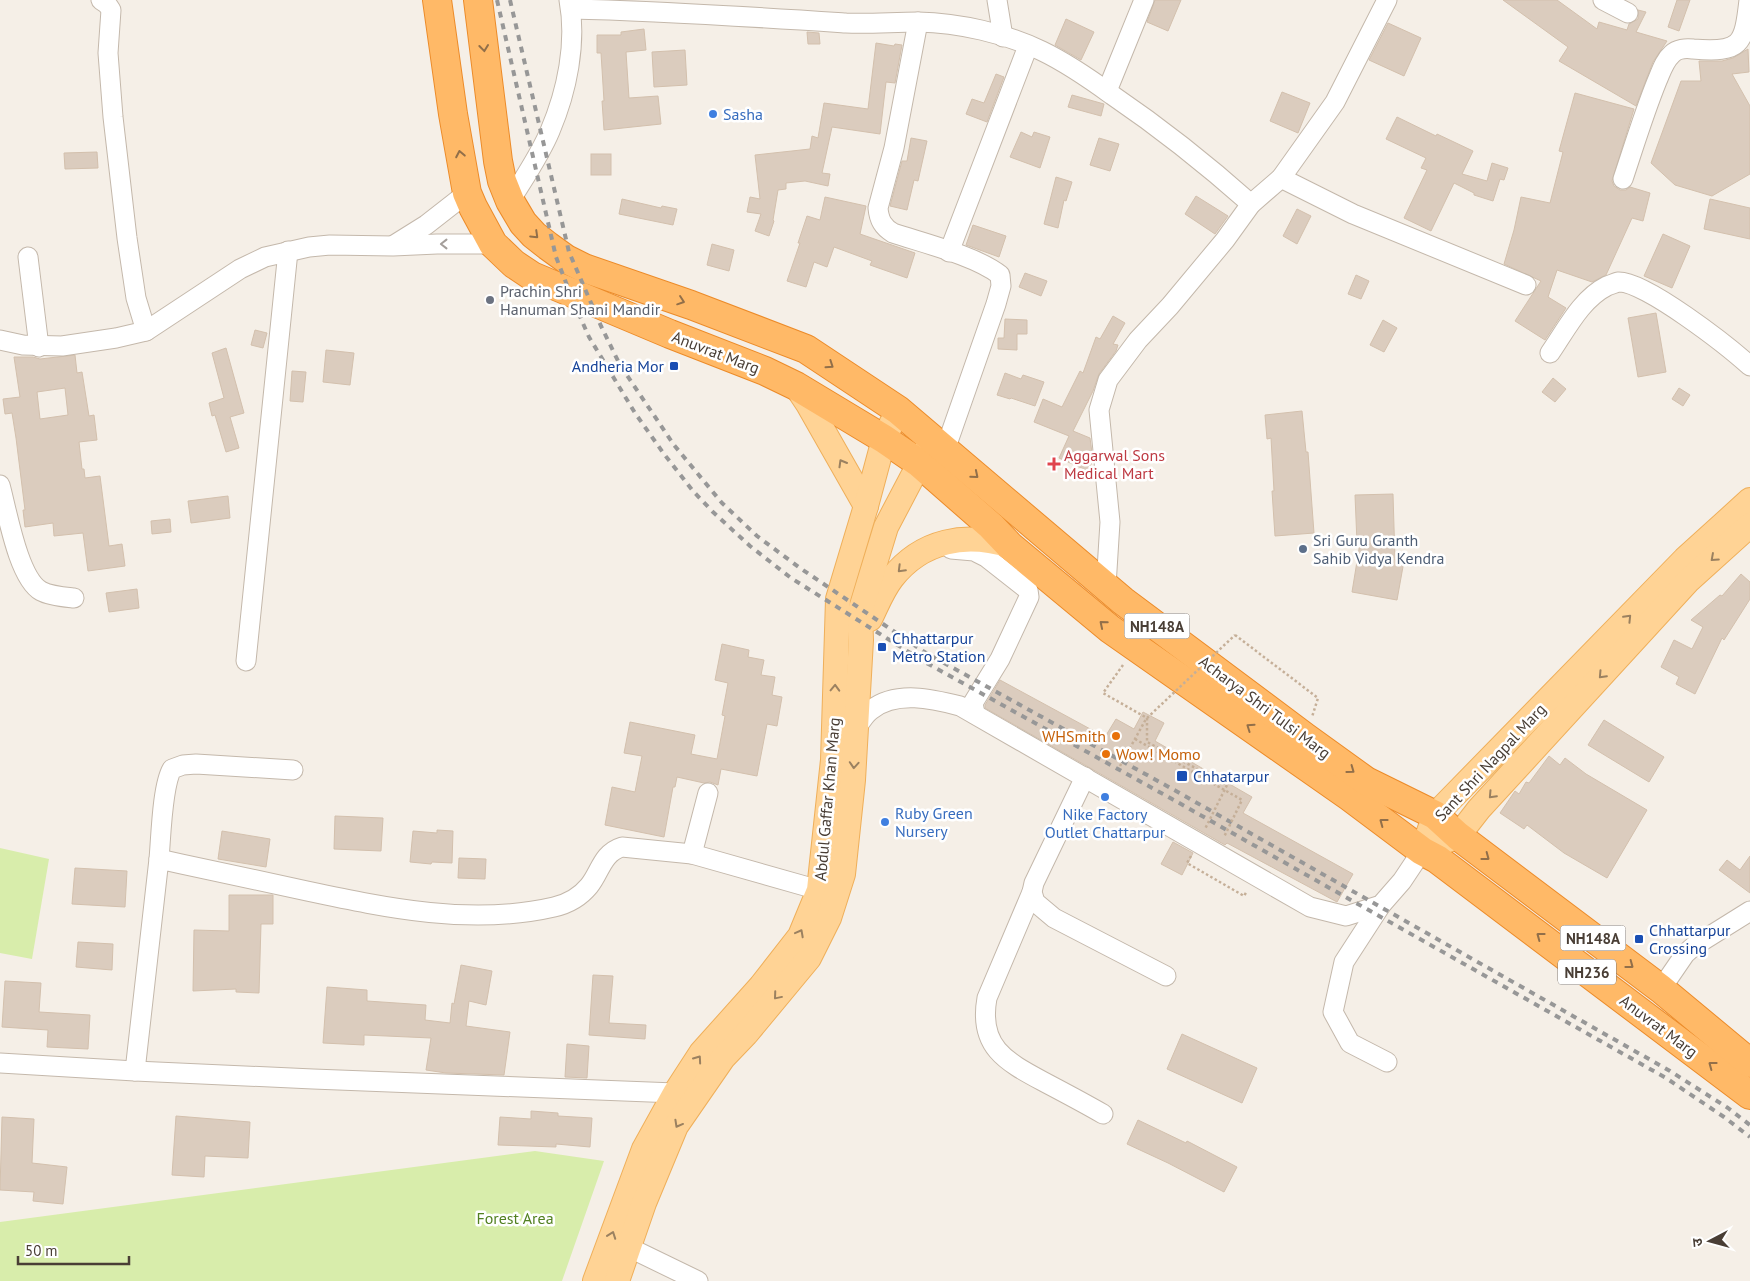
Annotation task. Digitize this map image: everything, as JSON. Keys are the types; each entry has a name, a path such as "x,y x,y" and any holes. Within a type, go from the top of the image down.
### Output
{"highway":[{"name":"Anuvrat Marg","path":"437,0 453,114 467,192 493,244 514,264 532,276 670,334 765,371 796,386 884,439 919,463"},
{"name":"NH148A","path":"478,0 502,180 510,200 523,223 534,235 566,259 584,268 806,348 898,410"},
{"name":"Acharya Shri Tulsi Marg","path":"898,410 1123,601 1366,781 1435,815"},
{"name":"Acharya Shri Tulsi Marg","path":"919,463 991,526 1010,546 1110,629 1350,797 1422,851"},
{"name":"NH148A","path":"1435,815 1458,836 1661,989 1750,1063"},
{"name":"Anuvrat Marg","path":"1422,851 1436,859 1750,1095"}],"main road":[{"path":"796,386 866,506"},
{"name":"Abdul Gaffar Khan Marg","path":"595,1281 644,1148 675,1093 702,1053 761,986 800,936 819,890 833,760 838,599 884,439 898,410"},
{"name":"Abdul Gaffar Khan Marg","path":"617,1281 644,1203 676,1126 722,1058 746,1034 809,958 828,918 843,874 853,780 861,640 860,612 886,527 919,463 939,444"},
{"name":"Sant Shri Nagpal Marg","path":"1422,851 1435,815 1685,559 1750,500"},
{"name":"Sant Shri Nagpal Marg","path":"1422,851 1458,836 1479,808 1689,580 1750,525"},
{"path":"861,640 877,603 891,579 912,558 938,544 967,539 982,539 1010,546"}],"street":[{"path":"101,0 111,10 108,53 113,117 136,298 146,331"},
{"path":"997,0 1003,37"},
{"path":"1107,91 1144,0"},
{"path":"1106,586 1110,522 1099,410 1108,380 1138,340 1170,306 1225,240 1251,204 1281,178 1335,102 1387,0"},
{"path":"1603,0 1628,12"},
{"path":"1624,179 1647,106 1666,61 1673,53 1681,49 1710,50 1732,48 1740,42 1748,27 1749,0"},
{"path":"510,200 550,132 559,105 566,78 573,28 570,5 639,5 777,9 875,24 918,22 963,25 1003,37 1041,50 1072,68 1159,126 1203,161 1251,204"},
{"path":"918,22 894,148 878,208 879,217 884,228 893,233 992,268 1000,274 1001,286 996,304 939,444"},
{"path":"949,252 1028,46"},
{"path":"1281,178 1353,214 1526,285"},
{"path":"393,246 426,225 467,192"},
{"path":"0,340 39,347 62,346 94,342 146,331 240,269 266,257 288,251 330,245 493,244"},
{"path":"246,661 288,251"},
{"path":"28,257 39,347"},
{"path":"1550,353 1586,301 1608,286 1618,282 1634,286 1653,295 1715,337 1750,366"},
{"path":"0,485 20,561 29,580 40,591 74,598"},
{"path":"925,550 946,548 974,551 986,557 1028,590 1029,597 1004,652 973,703 975,714"},
{"path":"856,728 870,710 888,701 905,697 940,700 960,706 1310,907 1346,916 1381,905"},
{"path":"135,1071 164,802 169,774 172,769 183,765 196,764 293,770"},
{"path":"1085,777 1034,883 1032,892 987,998 984,1014 985,1026 994,1047 1003,1058 1103,1114"},
{"path":"692,854 708,793"},
{"path":"159,859 364,903 443,914 478,916 532,911 568,903 590,886 608,855 614,849 633,847 692,854 819,890"},
{"path":"1387,1062 1350,1043 1333,1012 1344,962 1381,905 1402,881 1422,851"},
{"path":"1032,892 1035,902 1054,918 1166,976"},
{"path":"1661,989 1685,954 1694,946 1750,911"},
{"path":"0,1063 135,1071 675,1093"},
{"path":"628,1248 698,1281"}],"path":[{"path":"1120,766 1147,718 1235,636 1318,698 1305,737"},
{"path":"1136,647 1103,693 1147,718"},
{"path":"1147,718 1148,742 1227,785 1187,864 1244,896"},
{"path":"1135,739 1242,800 1224,837"}],"green space":[{"path":"0,848 49,859 32,959 0,953"},
{"name":"Forest Area","path":"535,1151 604,1161 562,1281 0,1281 0,1222"}],"building":[{"path":"1155,0 1181,0 1168,31 1147,22"},
{"path":"1503,0 1557,0 1597,29 1599,22 1627,30 1629,24 1638,19 1638,10 1646,12 1636,32 1667,41 1653,62 1636,106 1559,61 1568,47"},
{"path":"1677,0 1690,0 1679,31 1668,27"},
{"path":"1066,19 1094,32 1081,60 1055,45"},
{"path":"1388,23 1421,38 1404,76 1369,60"},
{"path":"644,29 646,50 626,52 629,98 658,96 661,124 604,130 601,53 597,53 597,35 621,35 621,32"},
{"path":"807,32 819,33 820,44 808,44"},
{"path":"876,43 894,46 895,44 902,45 895,83 886,82 880,134 832,127 822,173 830,174 828,186 805,181 786,183 786,189 778,190 774,221 769,236 755,231 761,214 747,212 750,197 760,199 755,155 810,149 812,136 818,138 824,103 868,109"},
{"path":"1748,49 1749,72 1732,74 1750,106 1750,174 1712,196 1675,185 1651,163 1681,81 1701,81 1699,61 1722,61 1733,58"},
{"path":"685,50 687,85 654,87 652,52"},
{"path":"996,74 1004,77 987,122 966,114 972,99 984,103"},
{"path":"1282,92 1310,103 1298,133 1270,121"},
{"path":"1575,93 1634,109 1612,181 1614,186 1620,190 1626,190 1630,187 1650,193 1643,221 1632,218 1606,275 1592,282 1557,270 1548,297 1566,308 1545,340 1515,321 1541,281 1504,264 1521,197 1550,203 1563,152 1559,151"},
{"path":"1072,95 1104,104 1101,116 1068,107"},
{"path":"1397,117 1473,151 1462,174 1487,181 1492,163 1508,168 1504,180 1500,179 1493,201 1474,195 1474,193 1454,183 1431,231 1404,218 1427,170 1421,168 1426,158 1386,139"},
{"path":"1021,132 1032,137 1034,132 1050,137 1040,168 1010,157"},
{"path":"911,138 927,141 918,181 914,180 907,210 890,206 902,161 907,161"},
{"path":"1099,138 1119,144 1110,171 1090,165"},
{"path":"97,152 98,168 65,169 64,153"},
{"path":"591,154 611,154 611,175 591,175"},
{"path":"1056,177 1072,182 1066,201 1064,200 1058,228 1044,224"},
{"path":"1196,196 1228,216 1215,234 1185,214"},
{"path":"825,197 866,206 860,234 915,253 907,278 870,265 872,261 834,247 827,267 814,262 806,287 787,281 807,216 820,220"},
{"path":"622,199 661,208 662,206 677,209 673,225 619,214"},
{"path":"1710,199 1750,208 1750,239 1704,229"},
{"path":"1297,209 1311,216 1297,244 1283,236"},
{"path":"973,225 1006,236 999,257 966,245"},
{"path":"1663,234 1690,246 1672,288 1644,276"},
{"path":"712,244 734,250 729,271 707,265"},
{"path":"1025,273 1047,281 1041,296 1019,287"},
{"path":"1356,275 1369,281 1361,299 1348,294"},
{"path":"1656,313 1666,372 1638,377 1628,318"},
{"path":"1113,316 1125,323 1113,344 1118,345 1116,351 1099,374 1093,391 1073,431 1090,438 1093,460 1088,471 1059,458 1069,436 1034,422 1043,399 1062,407 1080,371 1083,373 1096,337 1100,339"},
{"path":"1005,319 1027,320 1027,334 1017,334 1017,350 998,349 998,338 1004,338"},
{"path":"1383,320 1397,328 1384,352 1370,345"},
{"path":"255,330 267,333 263,348 251,345"},
{"path":"226,348 244,413 230,417 239,448 226,452 215,415 212,416 209,403 224,398 212,353"},
{"path":"326,350 354,353 350,385 323,382"},
{"path":"75,355 77,373 82,372 89,416 94,415 97,440 79,442 82,469 84,469 85,478 100,476 109,546 122,544 125,566 88,571 83,533 54,536 53,523 25,527 23,510 25,510 12,413 5,414 3,399 20,397 14,357 40,359","holes":["65,388 68,415 40,419 37,392"]},
{"path":"292,371 306,372 303,402 290,401"},
{"path":"1005,373 1021,379 1023,375 1044,382 1035,406 997,395"},
{"path":"1553,378 1566,389 1555,402 1542,392"},
{"path":"1679,388 1690,395 1683,406 1672,399"},
{"path":"1302,411 1306,452 1308,452 1314,533 1275,536 1271,438 1267,439 1265,415"},
{"path":"1393,494 1395,560 1404,561 1397,600 1352,592 1360,543 1357,543 1355,495"},
{"path":"228,496 230,518 191,523 188,501"},
{"path":"170,519 171,532 152,534 151,521"},
{"path":"1741,574 1750,582 1750,599 1724,640 1722,638 1695,694 1676,684 1679,677 1661,667 1674,640 1692,649 1703,627 1691,620 1720,595 1722,596"},
{"path":"137,589 139,608 109,612 106,593"},
{"path":"722,644 749,650 748,657 764,660 761,675 775,677 772,695 782,697 777,726 767,724 757,776 721,769 718,785 677,777 675,787 673,787 664,837 605,825 612,787 635,792 642,756 624,753 630,722 695,735 691,754 717,759 725,716 722,715 728,683 715,680"},
{"path":"1000,680 1105,737 1116,719 1134,729 1143,712 1164,723 1155,741 1252,797 1243,813 1353,874 1337,902 1227,843 1225,845 985,708"},
{"path":"1604,720 1664,757 1649,782 1588,745"},
{"path":"1549,756 1560,765 1565,758 1586,774 1647,810 1607,878 1564,853 1527,825 1524,829 1500,813 1515,791 1519,794 1526,782 1529,783"},
{"path":"335,816 383,818 381,851 334,849"},
{"path":"437,830 453,831 452,863 410,862 413,831 437,833"},
{"path":"222,831 270,839 266,867 218,859"},
{"path":"1173,842 1193,853 1182,875 1161,864"},
{"path":"1750,856 1750,893 1719,870 1727,860 1740,870"},
{"path":"459,858 486,859 485,879 458,878"},
{"path":"75,868 127,871 125,907 72,904"},
{"path":"229,895 273,895 273,924 261,924 259,993 236,992 236,989 193,991 194,930 229,931"},
{"path":"78,942 113,944 112,970 76,967"},
{"path":"461,965 492,971 486,1005 469,1001 466,1026 510,1032 504,1075 446,1073 426,1070 431,1038 364,1035 364,1045 323,1043 327,987 367,990 367,1001 426,1005 425,1020 450,1023 452,1003 454,1004"},
{"path":"593,975 613,976 609,1023 646,1025 645,1039 589,1035"},
{"path":"5,981 41,983 39,1012 90,1015 88,1049 47,1047 48,1030 2,1027"},
{"path":"1182,1034 1257,1068 1242,1103 1167,1069"},
{"path":"567,1044 589,1046 587,1078 565,1077"},
{"path":"531,1111 558,1113 558,1116 592,1118 590,1147 556,1144 556,1147 498,1145 500,1117 531,1119"},
{"path":"176,1116 250,1122 248,1158 205,1156 204,1177 172,1175"},
{"path":"2,1117 34,1119 32,1163 67,1167 63,1204 33,1201 34,1192 0,1190"},
{"path":"1138,1120 1186,1143 1187,1141 1237,1167 1224,1192 1127,1144"}],"railway":[{"path":"497,0 556,257 589,337 635,413 664,454 693,491 750,546 791,578 923,661 1172,799 1666,1078 1750,1137"},
{"path":"510,0 569,252 601,326 620,365 674,445 722,503 757,536 800,568 926,653 1176,791 1670,1071 1728,1108 1750,1125"}],"place":[{"name":"Sasha","path":"713,114"},
{"name":"Prachin Shri Hanuman Shani Mandir","path":"490,300"},
{"name":"Andheria Mor","path":"674,366"},
{"name":"Aggarwal Sons Medical Mart","path":"1054,464"},
{"name":"Sri Guru Granth Sahib Vidya Kendra","path":"1303,549"},
{"name":"Chhattarpur Metro Station","path":"882,647"},
{"name":"WHSmith","path":"1116,736"},
{"name":"Wow! Momo","path":"1106,754"},
{"name":"Chhatarpur","path":"1182,776"},
{"name":"Nike Factory Outlet Chattarpur","path":"1105,797"},
{"name":"Ruby Green Nursery","path":"885,822"},
{"name":"Chhattarpur Crossing","path":"1639,939"}]}
